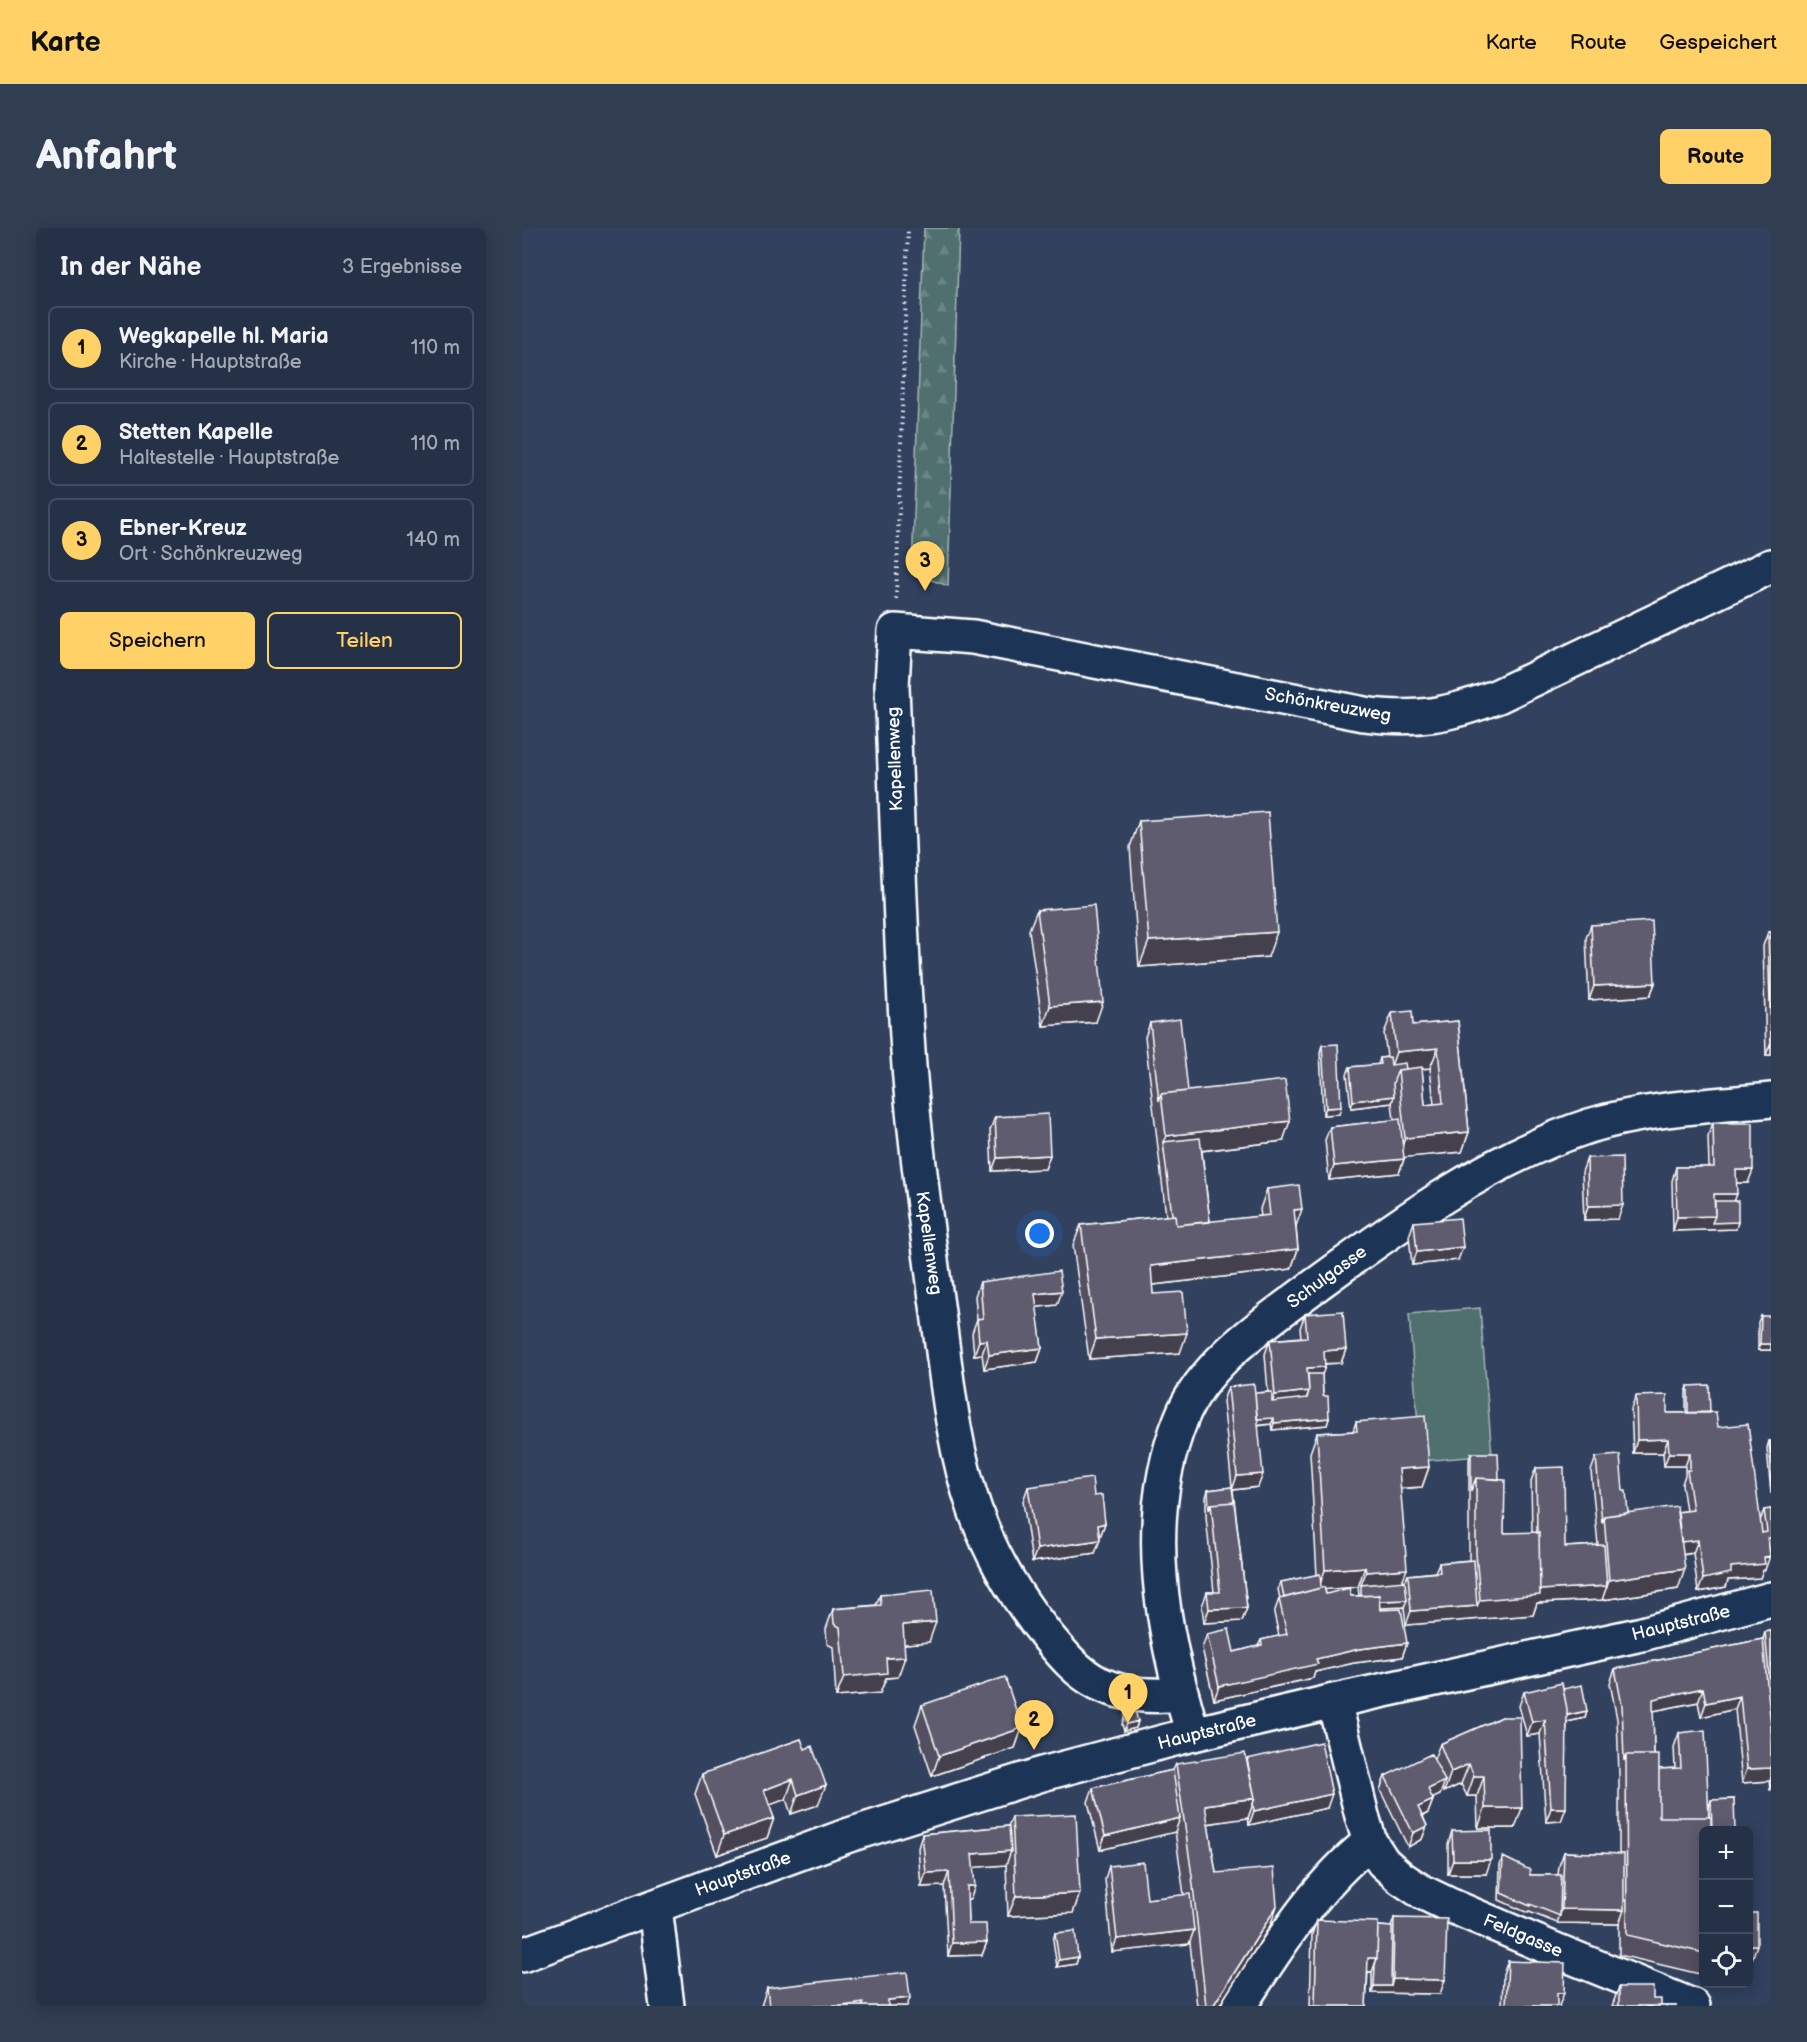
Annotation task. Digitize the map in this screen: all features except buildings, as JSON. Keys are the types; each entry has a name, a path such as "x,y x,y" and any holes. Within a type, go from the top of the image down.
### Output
{"street":[{"name":"Schönkreuzweg","path":"895,631 973,637 1364,714 1412,718 1436,716 1465,709 1498,696 1771,566"},
{"name":"Kapellenweg","path":"895,631 893,697 909,1069 918,1162 936,1298 954,1422 966,1483 988,1543 1009,1584 1025,1609 1068,1661 1084,1675 1114,1690 1144,1696 1181,1694"},
{"name":"Schulgasse","path":"1181,1694 1168,1642 1159,1577 1161,1491 1166,1464 1182,1417 1191,1398 1207,1376 1256,1330 1364,1249 1458,1186 1500,1164 1589,1127 1624,1117 1665,1110 1771,1100"},
{"name":"Hauptstraße","path":"522,1955 849,1835 1042,1774 1193,1734 1334,1701 1642,1634 1771,1599"},
{"path":"1181,1694 1193,1734"},
{"name":"Feldgasse","path":"1334,1701 1370,1842 1383,1862 1401,1878 1422,1892 1555,1950 1693,2006"},
{"path":"1239,2006 1285,1937 1328,1882 1352,1856 1370,1842"},
{"path":"655,1907 667,2006"}],"path":[{"path":"895,631 908,228"}],"green space":[{"path":"924,228 959,228 948,586 912,573"},
{"path":"1480,1308 1492,1455 1421,1461 1409,1314"}],"place":[{"name":"Ebner-Kreuz","path":"925,591"},
{"name":"Wegkapelle hl. Maria","path":"1128,1723"},
{"name":"Stetten Kapelle","path":"1034,1750"}]}
